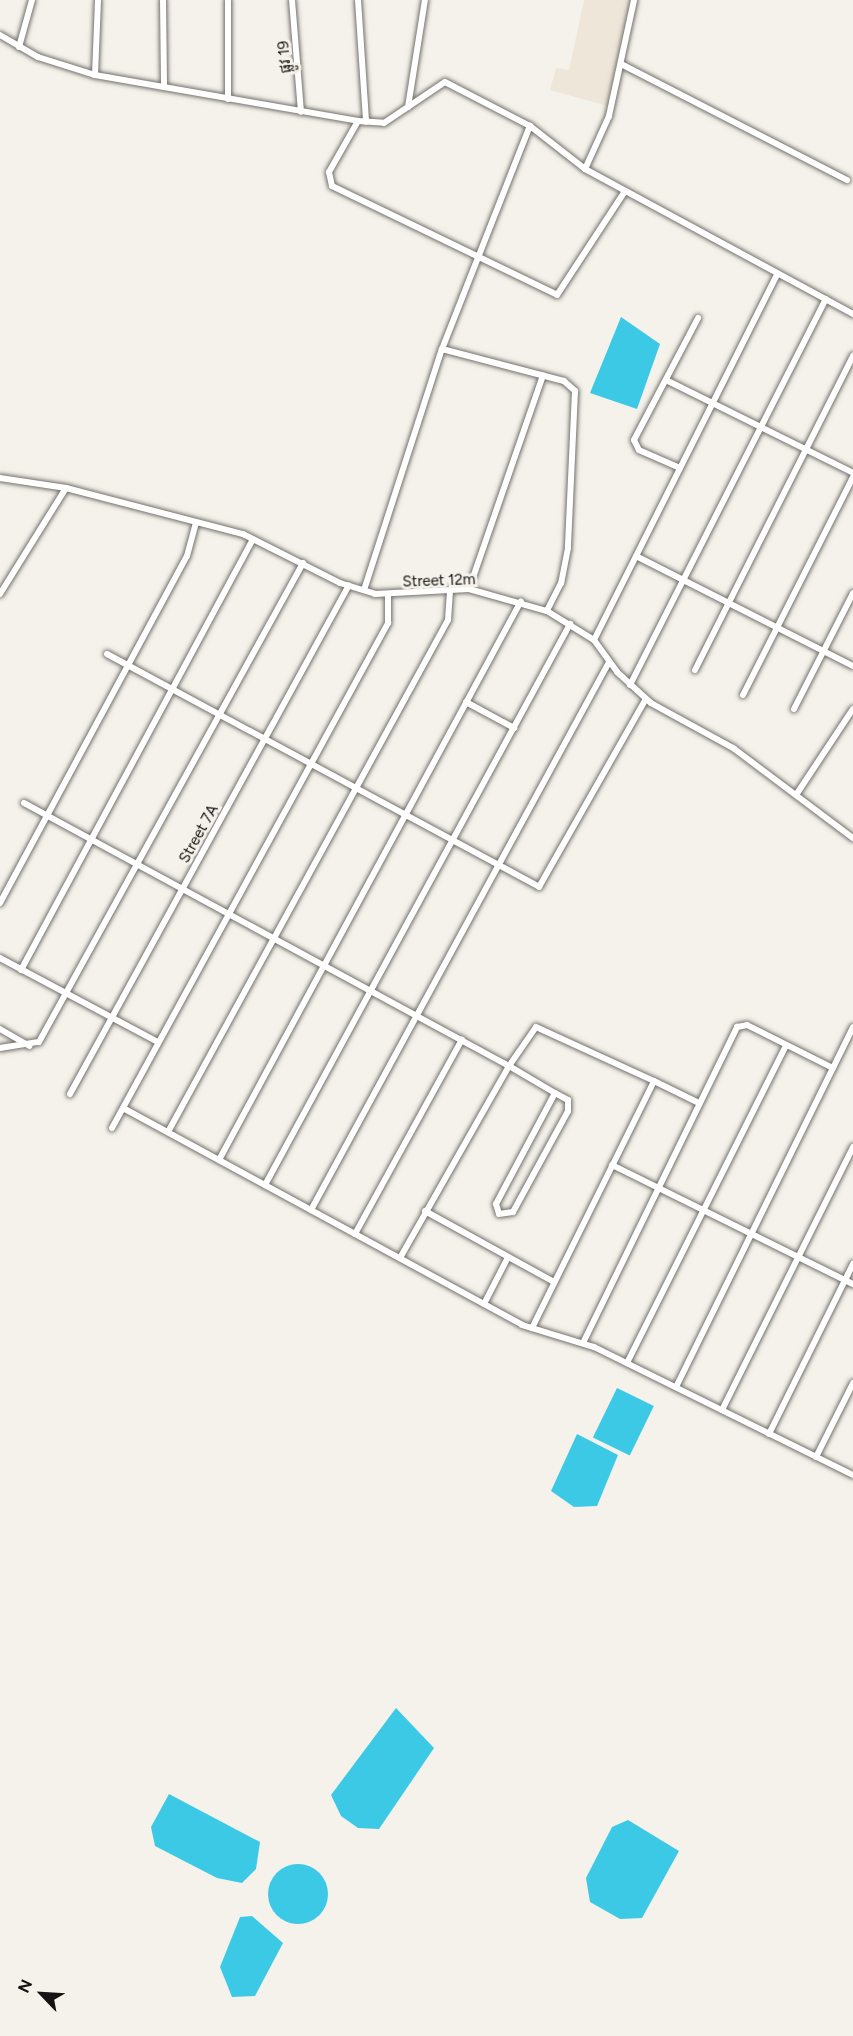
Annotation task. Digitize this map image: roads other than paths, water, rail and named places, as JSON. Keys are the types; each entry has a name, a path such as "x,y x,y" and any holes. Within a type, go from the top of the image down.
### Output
{"street":[{"path":"19,47 32,0"},
{"path":"95,75 98,0"},
{"path":"163,0 164,87"},
{"path":"228,0 228,99"},
{"name":"ផ្លូវ 19","path":"292,0 301,112"},
{"path":"358,0 366,122"},
{"path":"408,107 424,0"},
{"path":"585,169 609,116 623,65 634,0"},
{"path":"0,35 19,47 95,75 366,122 384,123 445,82 530,126 585,169 853,314"},
{"path":"623,65 847,180"},
{"path":"358,121 329,172 332,186 560,294 573,264 625,191"},
{"path":"364,590 442,349 480,258 530,126"},
{"path":"594,640 777,274"},
{"path":"630,685 826,299"},
{"path":"680,468 634,445 698,318"},
{"path":"442,349 543,375 575,391 568,548 561,583 547,611"},
{"path":"695,670 853,356"},
{"path":"469,589 543,375"},
{"path":"666,380 853,475 743,695"},
{"name":"Street 12m","path":"0,478 66,488 253,538 349,585 388,596 469,589 521,601 547,611 594,640 609,662 646,699 733,748 853,838"},
{"path":"0,594 66,488"},
{"path":"0,903 187,556 195,523"},
{"path":"21,970 253,538"},
{"path":"636,556 853,666"},
{"path":"0,1048 30,1046 39,1042 303,563"},
{"name":"Street 7A","path":"70,1094 349,585"},
{"path":"168,1132 448,620 450,591"},
{"path":"794,709 853,593"},
{"path":"112,1128 388,623 388,596"},
{"path":"219,1160 521,601"},
{"path":"265,1185 570,624"},
{"path":"107,654 499,864 530,884 544,885 646,699"},
{"path":"311,1210 609,662"},
{"path":"466,702 514,728"},
{"path":"796,795 852,711"},
{"path":"24,802 462,1039 568,1100 561,1127 513,1212 499,1214 496,1204 555,1093"},
{"path":"0,958 158,1042"},
{"path":"583,1343 737,1028 747,1025 832,1068"},
{"path":"400,1258 509,1066 529,1035 542,1027 699,1103"},
{"path":"0,1029 30,1046"},
{"path":"676,1387 832,1068 852,1032"},
{"path":"355,1234 462,1039"},
{"path":"627,1363 786,1046"},
{"path":"532,1328 654,1081"},
{"path":"123,1108 484,1304 532,1328 583,1343 627,1363 853,1475"},
{"path":"722,1410 853,1147"},
{"path":"612,1165 853,1284"},
{"path":"425,1211 554,1282"},
{"path":"484,1304 508,1257"},
{"path":"769,1434 853,1264"},
{"path":"816,1457 853,1383"}],"water":[{"path":"621,317 660,344 637,409 590,393"},
{"path":"617,1388 654,1406 630,1455 593,1437"},
{"path":"577,1434 618,1455 597,1506 574,1507 551,1491"},
{"path":"396,1708 434,1748 379,1829 358,1828 341,1816 331,1795"},
{"path":"169,1794 260,1842 256,1869 242,1883 217,1878 155,1846 151,1827"},
{"path":"628,1820 679,1851 642,1918 620,1919 590,1902 586,1878 612,1827"},
{"path":"298,1864 319,1873 328,1894 319,1915 298,1924 277,1915 268,1894 277,1873"},
{"path":"252,1916 283,1943 255,1996 232,1997 220,1967 240,1917"}]}
